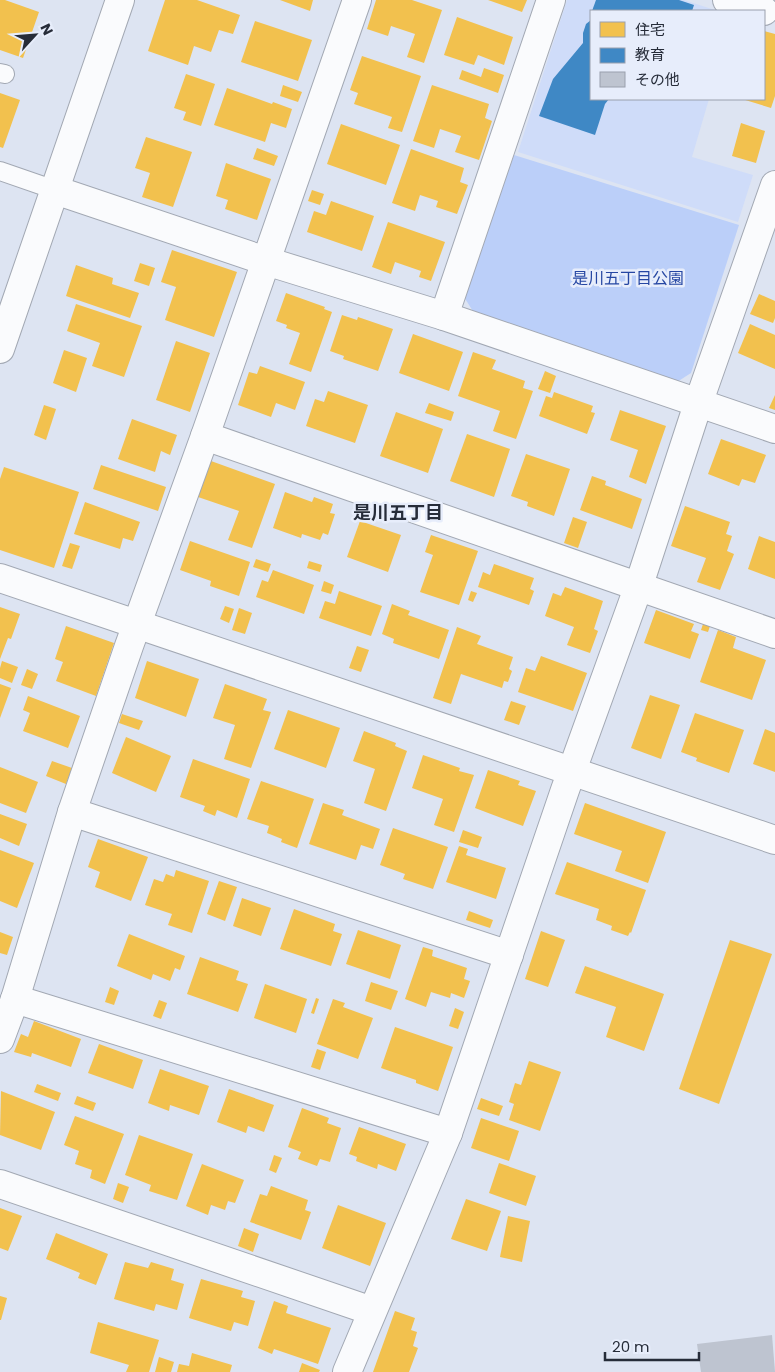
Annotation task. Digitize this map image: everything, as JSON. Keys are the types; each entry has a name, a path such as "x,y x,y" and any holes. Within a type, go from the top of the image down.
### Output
{"street":[{"path":"0,349 120,0"},
{"path":"0,1038 15,999 72,812 357,0"},
{"path":"444,316 551,0"},
{"path":"727,0 761,10"},
{"path":"347,1372 448,1133 572,770 638,588 698,404 770,218 775,185"},
{"path":"56,190 266,261 444,316 775,429"},
{"path":"205,436 638,588 775,634"},
{"path":"0,578 775,840"},
{"path":"72,812 509,955"},
{"path":"15,999 448,1133"},
{"path":"0,1184 372,1310"}],"lane":[{"path":"0,171 56,190"}],"shaded area":[{"path":"567,0 684,0 715,10 590,10 590,100 709,100 692,157 753,175 738,222 518,152"}],"green space":[{"name":"是川五丁目公園","path":"514,155 739,225 691,373 677,382 476,316 464,297"}],"building: 住宅":[{"path":"0,0 39,12 23,58 0,50"},
{"path":"165,0 197,0 240,15 233,34 219,30 211,52 194,46 188,65 148,51"},
{"path":"280,0 313,0 310,11"},
{"path":"376,0 412,0 442,10 424,63 407,57 415,34 391,26 388,36 367,29"},
{"path":"488,0 527,0 522,12"},
{"path":"457,17 513,37 504,65 478,55 474,65 444,55"},
{"path":"255,21 312,40 298,81 241,62"},
{"path":"765,31 775,34 775,96 771,108 745,100 765,100"},
{"path":"362,56 421,76 402,132 388,128 392,117 354,104 358,93 350,90"},
{"path":"484,68 504,75 498,93 459,79 462,70 481,77"},
{"path":"186,74 215,84 201,126 183,120 186,112 174,108"},
{"path":"283,85 302,92 298,102 280,96"},
{"path":"432,85 489,104 485,118 492,121 479,160 455,152 461,136 440,129 434,148 413,141"},
{"path":"227,88 292,109 286,128 271,123 265,142 214,125"},
{"path":"0,93 20,100 3,148 0,147"},
{"path":"741,123 765,131 756,163 732,156"},
{"path":"341,124 400,145 386,185 327,164"},
{"path":"146,137 192,152 173,207 142,197 150,173 135,168"},
{"path":"257,148 278,156 274,166 253,159"},
{"path":"411,149 464,168 460,182 468,185 457,214 436,207 438,201 420,195 415,211 392,203"},
{"path":"226,163 271,179 257,220 225,209 228,200 216,196"},
{"path":"312,190 324,194 320,205 308,201"},
{"path":"331,201 374,216 362,251 307,232 314,211 326,215"},
{"path":"388,222 445,242 431,281 419,277 421,271 395,262 391,274 372,267"},
{"path":"172,250 237,272 214,337 165,320 176,287 161,282"},
{"path":"140,263 155,268 149,286 134,281"},
{"path":"76,265 113,278 112,284 139,293 130,318 66,296"},
{"path":"286,293 325,307 324,309 332,312 311,372 289,364 300,333 286,328 287,325 276,321"},
{"path":"759,294 775,301 775,318 773,323 750,314"},
{"path":"76,304 142,326 124,377 92,366 100,343 67,331"},
{"path":"342,315 357,320 358,317 393,329 378,371 343,359 344,356 330,351"},
{"path":"750,324 775,335 775,369 738,353"},
{"path":"413,334 463,352 449,391 399,373"},
{"path":"176,341 210,353 190,412 156,400"},
{"path":"64,350 87,358 76,392 53,383"},
{"path":"473,352 496,360 492,369 525,381 523,388 533,391 516,439 493,431 500,411 458,396"},
{"path":"260,366 305,382 295,410 276,403 271,417 238,405 249,372 257,374"},
{"path":"545,371 556,376 550,393 538,389"},
{"path":"328,391 368,405 355,443 306,426 315,399 324,402"},
{"path":"554,392 593,406 591,412 595,413 587,434 539,416 546,396 552,398"},
{"path":"775,395 775,410 769,408"},
{"path":"429,403 454,412 451,421 425,413"},
{"path":"44,405 56,409 46,440 34,435"},
{"path":"620,410 666,426 646,484 629,477 638,450 610,440"},
{"path":"396,412 443,429 428,473 380,456"},
{"path":"132,419 177,435 170,455 161,451 155,472 118,459"},
{"path":"467,434 510,449 494,497 450,481"},
{"path":"721,439 766,455 755,483 742,479 739,486 708,474"},
{"path":"526,454 570,469 554,516 527,506 528,502 511,496"},
{"path":"211,461 275,484 252,548 228,540 239,511 198,497"},
{"path":"101,465 166,487 158,511 93,489"},
{"path":"4,467 79,492 54,568 0,550 0,479"},
{"path":"592,476 606,481 605,485 642,499 632,529 580,510"},
{"path":"285,492 312,502 314,497 333,504 330,513 335,514 328,535 323,533 320,540 302,534 301,538 273,528"},
{"path":"85,502 140,522 133,541 123,538 120,549 74,534"},
{"path":"685,506 730,522 726,534 732,536 727,551 734,554 720,590 697,582 706,558 671,546"},
{"path":"573,517 587,522 578,548 564,543"},
{"path":"360,521 401,535 388,572 347,557"},
{"path":"431,535 478,551 459,605 420,592 433,555 425,552"},
{"path":"759,536 775,542 775,579 748,569"},
{"path":"190,541 250,562 239,596 210,586 211,581 180,570"},
{"path":"70,543 80,546 72,569 62,566"},
{"path":"256,559 271,564 268,572 253,567"},
{"path":"309,561 322,565 320,572 307,568"},
{"path":"494,564 534,578 530,589 534,591 529,605 478,587 483,572 490,575"},
{"path":"273,570 314,585 304,614 256,597 262,580 268,582"},
{"path":"324,581 334,585 331,594 321,591"},
{"path":"565,587 603,601 594,629 598,631 590,653 567,645 574,627 545,616 553,593 561,596"},
{"path":"339,591 382,606 371,636 319,618 325,601 335,604"},
{"path":"471,591 477,593 473,602 468,600"},
{"path":"392,604 410,611 408,615 449,630 439,659 393,643 394,639 382,634"},
{"path":"225,606 234,609 229,623 220,619"},
{"path":"0,607 20,614 11,639 8,638 0,659"},
{"path":"239,608 252,613 245,634 232,630"},
{"path":"656,610 694,624 691,631 699,634 690,659 644,643"},
{"path":"703,624 710,626 708,632 701,630"},
{"path":"66,626 114,643 96,696 56,681 63,662 55,659"},
{"path":"457,627 481,636 477,644 513,657 509,669 512,671 508,682 504,681 502,688 461,674 451,704 433,698"},
{"path":"718,630 736,637 733,648 766,660 752,700 700,682"},
{"path":"357,646 369,650 361,672 349,668"},
{"path":"541,656 587,673 573,711 518,692 526,668 535,671"},
{"path":"2,661 18,667 12,683 0,678"},
{"path":"147,661 199,679 186,717 135,698"},
{"path":"27,669 38,674 32,689 21,685"},
{"path":"0,684 11,688 0,718"},
{"path":"225,684 267,699 263,710 271,712 251,768 224,759 235,725 213,718"},
{"path":"650,695 680,705 661,759 631,748"},
{"path":"28,696 80,716 68,748 23,731 30,713 23,710"},
{"path":"511,701 526,706 519,725 504,720"},
{"path":"288,710 340,728 326,768 274,749"},
{"path":"695,713 744,730 729,773 696,761 697,758 681,752"},
{"path":"122,714 143,721 139,730 119,723"},
{"path":"765,729 775,733 775,772 753,764"},
{"path":"364,731 396,743 395,746 407,751 386,811 364,803 375,769 353,761"},
{"path":"126,737 171,756 156,792 112,773"},
{"path":"423,755 460,768 459,771 474,775 454,832 434,825 443,799 412,788"},
{"path":"193,759 250,779 237,818 217,810 215,816 203,811 205,806 180,797"},
{"path":"52,761 72,768 66,784 46,776"},
{"path":"0,767 38,782 26,813 0,803"},
{"path":"488,770 520,781 518,785 536,791 523,826 475,808"},
{"path":"261,781 314,799 297,848 281,842 282,839 267,833 269,826 247,819"},
{"path":"323,803 344,810 342,815 380,829 373,849 361,845 356,860 309,844"},
{"path":"585,803 666,832 648,883 615,871 622,851 574,834"},
{"path":"0,814 27,824 19,846 0,838"},
{"path":"393,828 448,847 433,889 403,879 405,874 380,865"},
{"path":"463,830 482,837 478,848 459,842"},
{"path":"98,839 148,857 131,901 95,887 100,872 88,867"},
{"path":"459,846 468,849 466,855 506,868 496,899 446,882"},
{"path":"0,850 34,863 17,908 0,901"},
{"path":"567,862 646,890 631,933 628,936 611,930 612,926 596,920 599,909 555,894"},
{"path":"176,870 209,881 192,933 168,925 172,914 145,905 154,879 163,882 166,874 174,877"},
{"path":"219,881 237,887 225,921 207,914"},
{"path":"242,898 271,908 261,936 233,926"},
{"path":"294,909 335,924 333,931 342,934 331,966 280,949"},
{"path":"469,911 493,920 490,928 466,920"},
{"path":"358,930 401,945 390,979 346,964"},
{"path":"541,931 565,940 548,987 525,979"},
{"path":"0,932 13,937 7,955 0,953"},
{"path":"129,934 185,956 180,970 175,968 170,981 153,974 151,980 117,966"},
{"path":"730,940 772,954 719,1104 679,1089"},
{"path":"423,947 433,950 432,956 467,968 464,979 470,981 464,998 451,993 450,998 431,992 426,1007 405,999"},
{"path":"200,957 239,971 236,980 248,984 238,1012 187,994"},
{"path":"585,966 664,994 644,1051 606,1037 616,1007 575,993"},
{"path":"371,982 398,991 391,1010 365,1001"},
{"path":"265,984 307,999 296,1033 254,1018"},
{"path":"110,987 119,991 114,1005 105,1002"},
{"path":"316,998 319,999 314,1014 311,1013"},
{"path":"333,999 345,1003 343,1007 373,1018 358,1059 317,1044"},
{"path":"159,1000 167,1003 161,1019 153,1016"},
{"path":"455,1008 464,1012 458,1029 449,1026"},
{"path":"34,1021 81,1039 71,1067 32,1053 31,1057 14,1052 21,1034 28,1037"},
{"path":"395,1027 453,1047 438,1091 416,1083 416,1080 381,1068"},
{"path":"99,1044 143,1060 133,1089 88,1073"},
{"path":"317,1049 326,1052 320,1070 311,1067"},
{"path":"529,1061 561,1072 540,1131 509,1120 514,1104 509,1102 515,1083 521,1085"},
{"path":"160,1069 209,1086 199,1115 170,1105 169,1111 148,1103"},
{"path":"37,1084 61,1093 58,1101 34,1092"},
{"path":"229,1089 274,1105 264,1132 248,1126 246,1133 217,1122"},
{"path":"1,1091 55,1112 41,1150 0,1135"},
{"path":"77,1096 96,1103 93,1111 74,1104"},
{"path":"481,1098 503,1106 499,1116 477,1109"},
{"path":"302,1108 329,1118 327,1123 341,1128 330,1162 320,1159 317,1166 298,1159 301,1152 288,1147"},
{"path":"75,1116 124,1134 105,1184 90,1178 92,1170 75,1164 79,1151 64,1145"},
{"path":"481,1118 519,1131 509,1161 471,1148"},
{"path":"359,1127 406,1144 396,1171 378,1164 377,1169 356,1161 357,1157 349,1154"},
{"path":"139,1135 193,1154 177,1200 149,1191 151,1185 125,1175"},
{"path":"274,1155 282,1158 276,1173 269,1170"},
{"path":"499,1163 536,1176 526,1206 489,1193"},
{"path":"202,1164 244,1180 235,1203 228,1201 225,1210 211,1205 208,1215 186,1206"},
{"path":"118,1183 129,1187 123,1203 113,1199"},
{"path":"271,1186 308,1200 305,1210 311,1212 301,1240 250,1222 260,1194 267,1196"},
{"path":"466,1199 501,1211 487,1251 451,1239"},
{"path":"338,1205 386,1223 370,1266 322,1248"},
{"path":"0,1208 22,1216 8,1251 0,1248"},
{"path":"508,1216 530,1221 522,1262 500,1257"},
{"path":"244,1228 259,1234 253,1252 238,1246"},
{"path":"56,1233 108,1254 96,1285 78,1278 80,1273 46,1259"},
{"path":"125,1262 148,1268 151,1262 174,1269 171,1280 184,1284 177,1310 156,1304 154,1311 114,1299"},
{"path":"201,1279 243,1291 241,1297 255,1301 248,1326 234,1322 231,1331 189,1318"},
{"path":"0,1296 7,1298 1,1320 0,1320"},
{"path":"274,1301 288,1306 286,1313 331,1328 318,1364 274,1349 272,1354 258,1348"},
{"path":"395,1311 415,1318 411,1330 417,1332 413,1346 418,1348 409,1372 373,1372"},
{"path":"98,1322 159,1340 149,1372 126,1372 129,1365 90,1353"},
{"path":"192,1353 232,1365 230,1372 177,1372 179,1364 189,1366"},
{"path":"159,1357 174,1362 171,1372 155,1372"},
{"path":"302,1363 320,1370 319,1372 299,1372"}],"building: 教育":[{"path":"596,0 679,0 694,5 692,10 592,10"},
{"path":"590,21 590,100 608,100 605,104 595,135 539,116 553,79 583,43 583,33 586,24"}],"building: その他":[{"path":"772,1335 775,1372 701,1372 697,1344"}],"district":[{"name":"是川五丁目","path":"398,513"}]}
